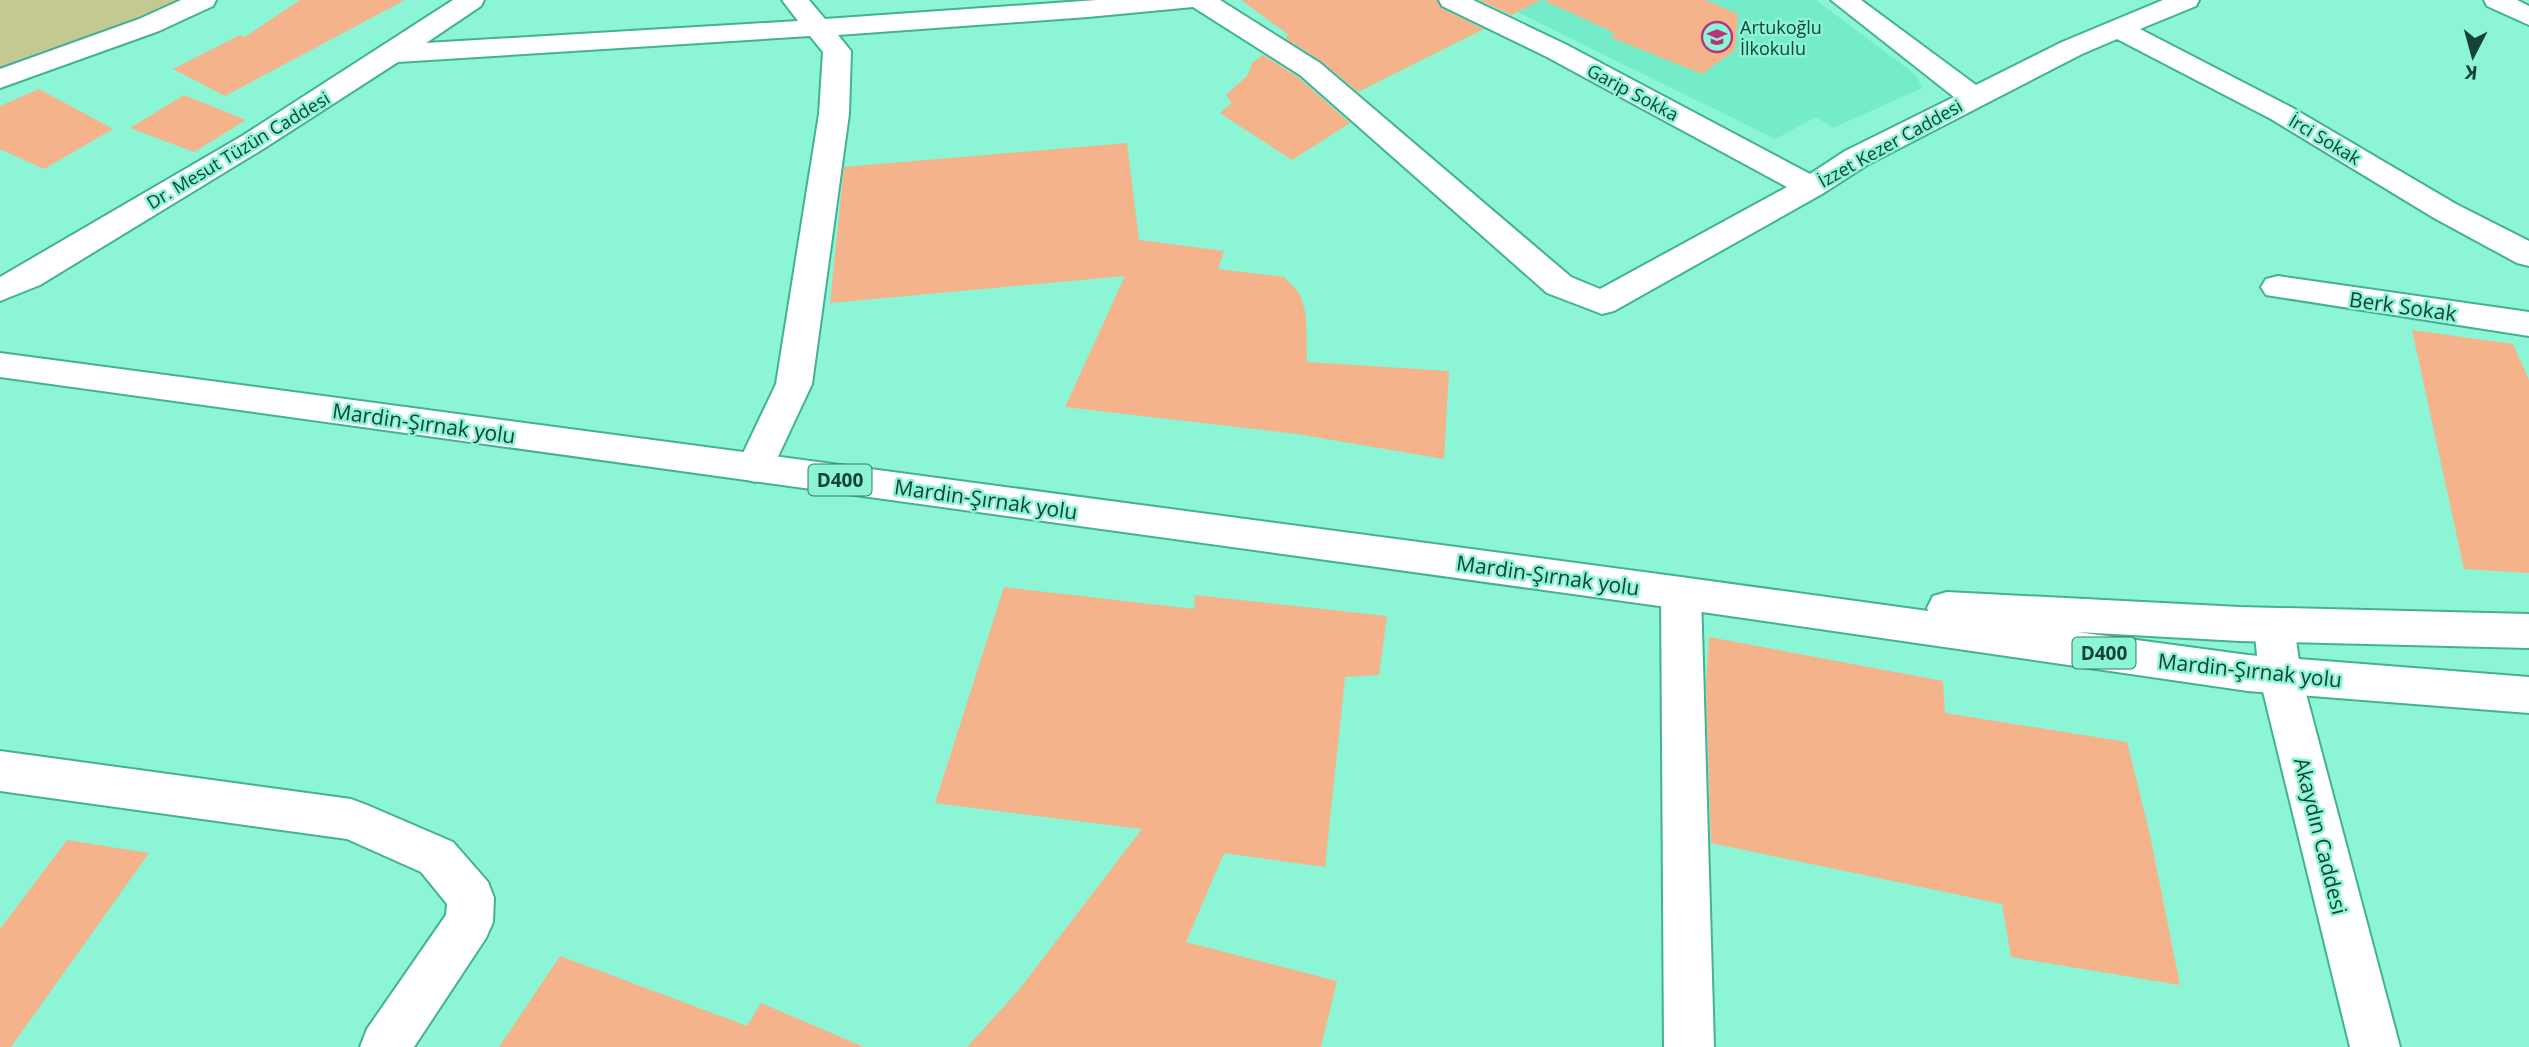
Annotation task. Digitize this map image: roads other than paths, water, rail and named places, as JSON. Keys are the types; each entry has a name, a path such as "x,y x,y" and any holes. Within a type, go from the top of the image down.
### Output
{"main road":[{"path":"0,79 149,24 203,0"},
{"name":"Dr. Mesut Tüzün Caddesi","path":"9,280 394,54 471,0"},
{"path":"755,468 794,384 834,114 837,51 795,0"},
{"path":"394,54 595,39 1025,16 1188,0"},
{"name":"İzzet Kezer Caddesi","path":"1201,0 1310,69 1559,285 1602,303 1811,187 1856,158 1973,97 2072,48 2186,0"},
{"name":"Garip Sokka","path":"1452,0 1557,51 1811,187"},
{"path":"1844,0 1973,97"},
{"path":"2497,0 2529,17"},
{"name":"İrci Sokak","path":"2118,29 2281,113 2445,211 2529,255"},
{"name":"Berk Sokak","path":"2278,287 2529,324"},
{"name":"Mardin-Şırnak yolu","path":"0,365 1681,593 2248,673 2529,695"},
{"path":"1681,593 1689,1047"},
{"name":"Mardin-Şırnak yolu","path":"1681,593 2274,625 2529,631"},
{"name":"Akaydın Caddesi","path":"2274,625 2280,675 2375,1047"},
{"path":"0,771 351,819 437,857 471,898 469,922 385,1047"}],"place":[{"name":"Artukoğlu İlkokulu","path":"1717,37"}]}
